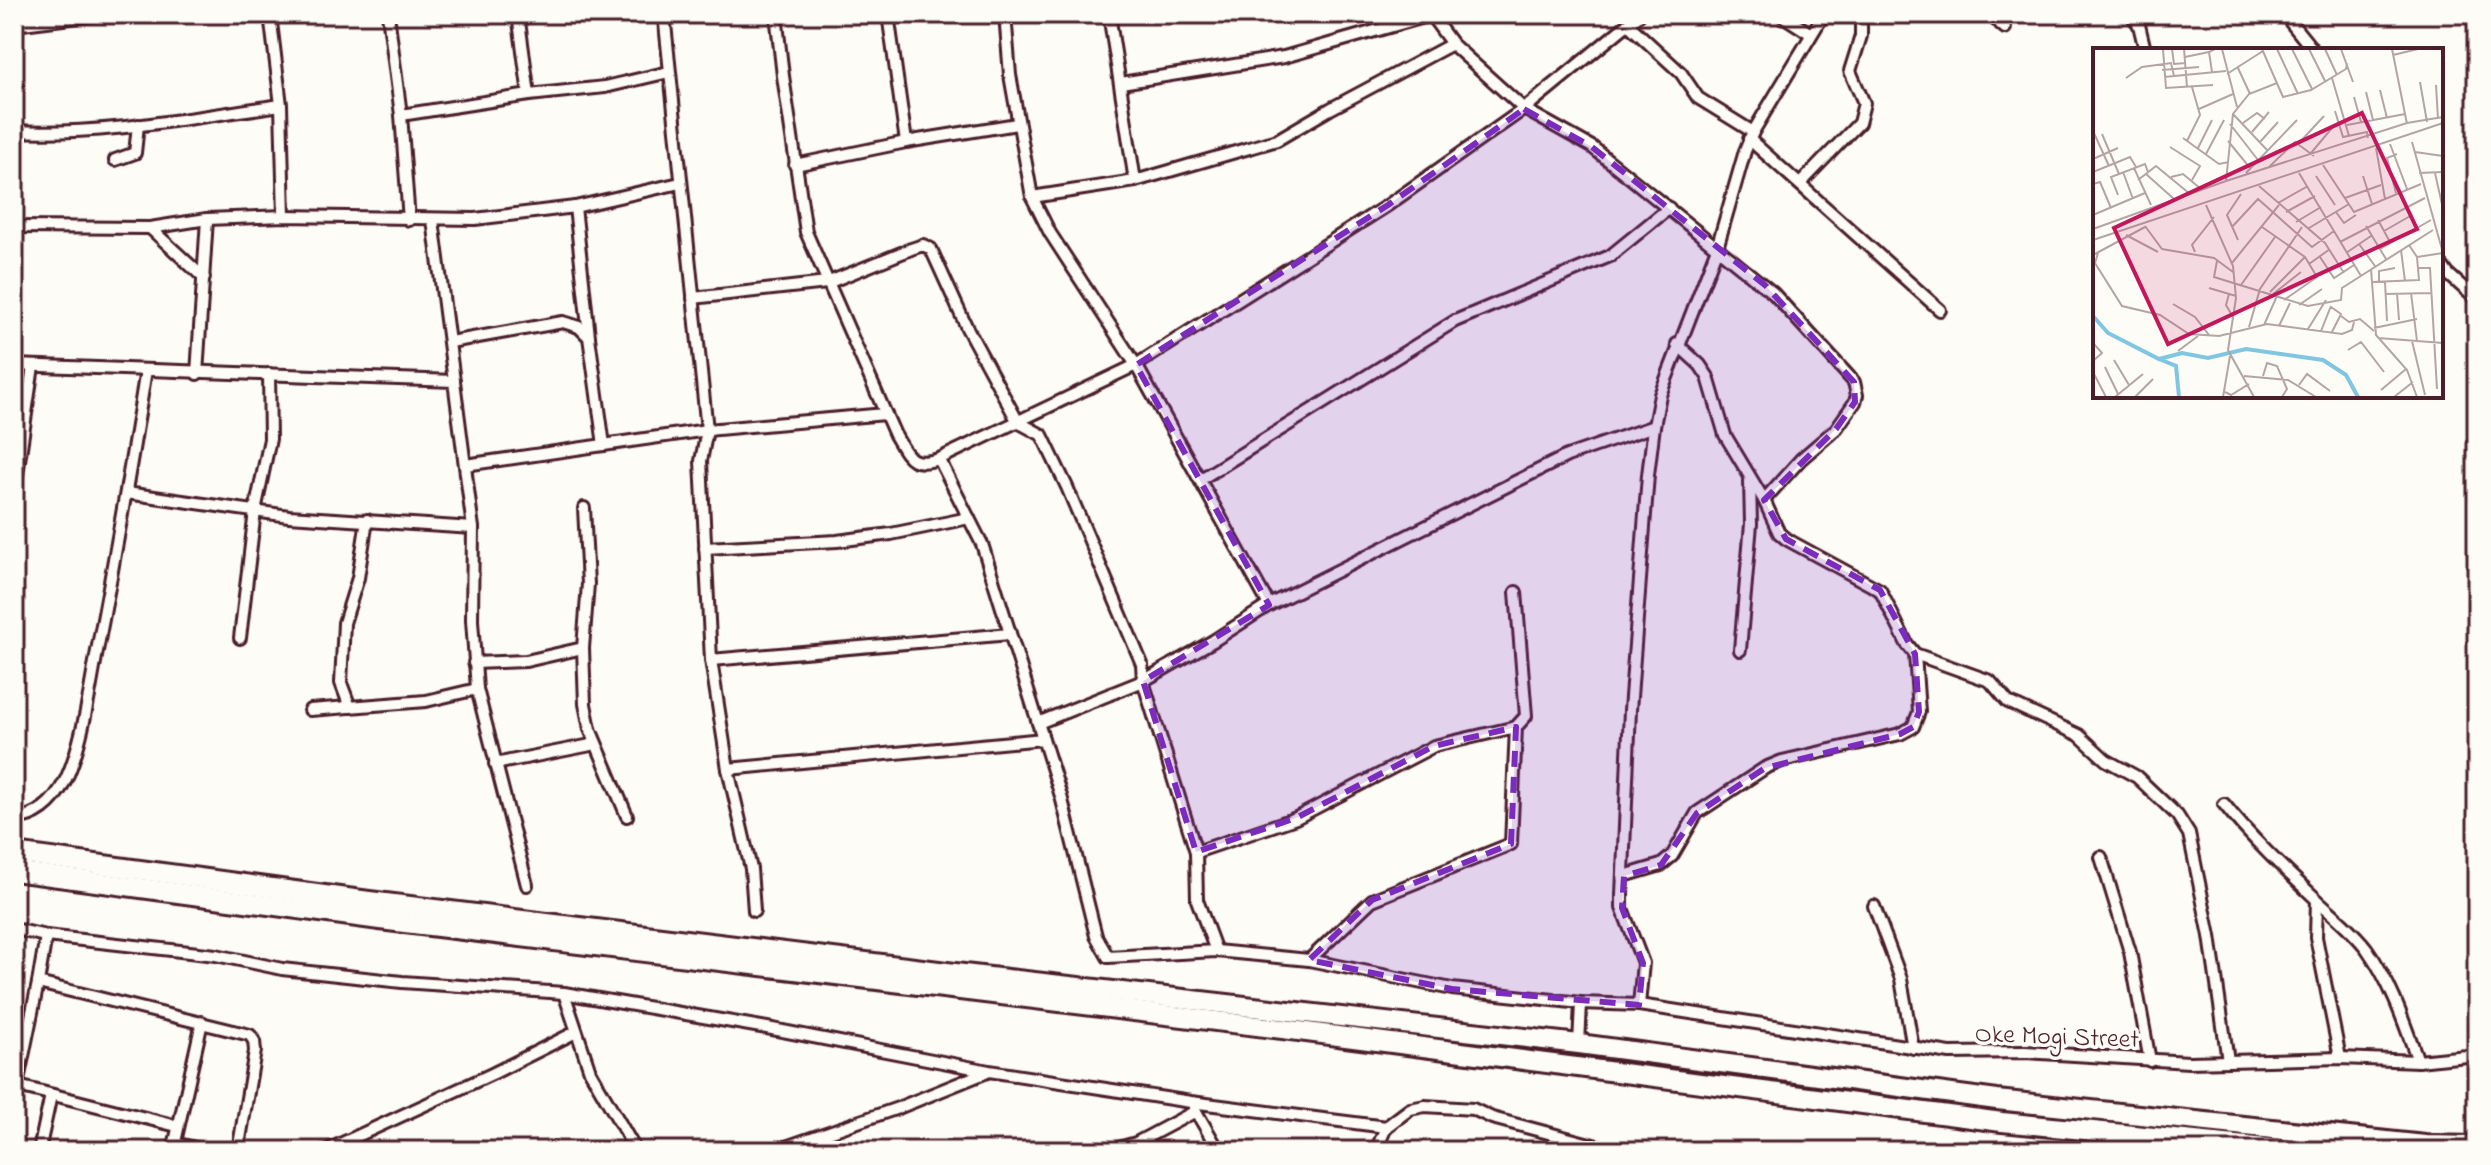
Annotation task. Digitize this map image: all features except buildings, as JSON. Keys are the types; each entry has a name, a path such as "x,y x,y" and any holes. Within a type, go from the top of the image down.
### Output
{"highway":[{"path":"14,853 562,925 1579,1044 1997,1100 2425,1145 2477,1146"},
{"path":"14,871 380,920 1284,1029 2002,1122 2296,1151"}],"street":[{"path":"14,25 104,14"},
{"path":"270,14 281,105 284,216"},
{"path":"388,14 401,115 409,220"},
{"path":"518,14 529,95"},
{"path":"664,14 707,430 701,461 711,660 728,769 751,869 754,911"},
{"path":"776,14 806,232 885,414 909,458 921,464 939,459 1136,365 1388,205 1524,109 1640,14"},
{"path":"888,14 906,142"},
{"path":"1005,14 1017,124 1032,197 1050,233 1136,365 1269,605"},
{"path":"1109,14 1135,181"},
{"path":"1121,83 1284,57 1431,14 1452,44 1524,109 1576,136 1773,293 1854,382 1857,395 1836,429 1801,459 1764,500"},
{"path":"1780,14 1811,34"},
{"path":"1639,1005 1643,963 1622,908 1630,710 1654,426 1660,395 1677,344 1717,248 1751,136 1824,14"},
{"path":"1800,184 1859,123 1864,103 1850,71 1861,36 1861,14"},
{"path":"1989,14 2005,28"},
{"path":"2131,14 2139,25 2145,48"},
{"path":"2284,14 2311,48"},
{"path":"1629,25 1681,73 1698,98 1751,136 1940,310"},
{"path":"1032,197 1135,181 1277,140 1452,44"},
{"path":"401,115 529,95 605,87 669,72"},
{"path":"14,131 138,125 281,105"},
{"path":"795,165 906,142 1017,124"},
{"path":"115,160 135,153 138,125"},
{"path":"14,227 150,228 207,219 284,216 475,219 575,207 680,183"},
{"path":"575,207 604,445"},
{"path":"1201,479 1455,321 1610,256 1669,208"},
{"path":"197,374 207,219"},
{"path":"433,220 473,528 472,620 477,689 527,885"},
{"path":"150,228 204,278"},
{"path":"693,298 827,283 923,245 931,249 967,328 1018,422 1042,435 1142,664 1143,681 1196,852 1197,900 1216,951"},
{"path":"2443,267 2477,300"},
{"path":"450,342 563,322 579,327 589,337"},
{"path":"1677,344 1708,377 1721,425 1779,533 1880,590 1915,654 1990,681 2008,702 2079,735 2106,760 2137,777 2177,815 2189,834 2210,936 2228,1061"},
{"path":"14,365 454,381"},
{"path":"14,495 33,366"},
{"path":"14,819 44,809 65,780 84,721 146,370"},
{"path":"240,638 255,511 270,439 269,374"},
{"path":"465,465 707,430 885,414"},
{"path":"1038,723 1143,681 1269,605 1567,456 1654,426"},
{"path":"728,769 1043,739 982,544 939,459"},
{"path":"1740,650 1751,524 1750,480"},
{"path":"126,493 289,516 473,528"},
{"path":"584,508 588,584 583,648 585,704 596,744 627,816"},
{"path":"705,548 837,541 969,518"},
{"path":"350,707 341,683 344,623 358,578 367,520"},
{"path":"1196,852 1296,818 1434,746 1516,727 1526,716 1516,592"},
{"path":"711,660 1010,634"},
{"path":"474,663 526,661 583,648"},
{"path":"1624,876 1661,865 1672,856 1697,813 1765,768 1782,761 1900,734 1913,727 1919,712 1915,654"},
{"path":"310,710 426,701 477,689"},
{"path":"1309,960 1372,900 1511,844 1516,727"},
{"name":"Oke Mogi Street","path":"1043,739 1061,796 1096,936 1108,957 1216,951 1309,960 1452,989 1581,1003 1639,1005 1950,1053 2025,1052 2150,1061 2340,1058 2418,1061 2477,1055"},
{"path":"495,764 596,744"},
{"path":"2224,804 2241,825 2317,900 2341,919 2366,948 2384,976 2418,1061"},
{"path":"2101,857 2130,952 2150,1061"},
{"path":"2317,900 2316,937 2340,1058"},
{"path":"1874,906 1901,979 1913,1048"},
{"path":"14,929 46,936 216,955 282,969 402,982 564,993 1193,1107 1386,1127"},
{"path":"46,936 16,1086 177,1126"},
{"path":"38,983 250,1035 255,1051 238,1151"},
{"path":"564,993 590,1071 636,1151"},
{"path":"1579,1044 1581,1003"},
{"path":"202,1022 174,1147 209,1151"},
{"path":"325,1151 576,1032"},
{"path":"774,1151 898,1108 989,1071"},
{"path":"39,1151 51,1095"},
{"path":"1376,1151 1386,1127 1410,1109 1425,1106 1473,1109 1492,1118 1616,1151"},
{"path":"1108,1151 1137,1147 1193,1107"},
{"path":"1193,1107 1219,1151"}],"highlighted area":[{"path":"1524,109 1592,147 1766,286 1854,382 1855,402 1836,429 1764,500 1786,539 1880,590 1915,654 1919,712 1913,727 1900,734 1765,768 1697,813 1661,865 1624,876 1622,908 1643,963 1639,1005 1452,989 1309,960 1372,900 1511,844 1516,727 1434,746 1296,818 1196,852 1143,681 1269,605 1136,365 1388,205"}]}
